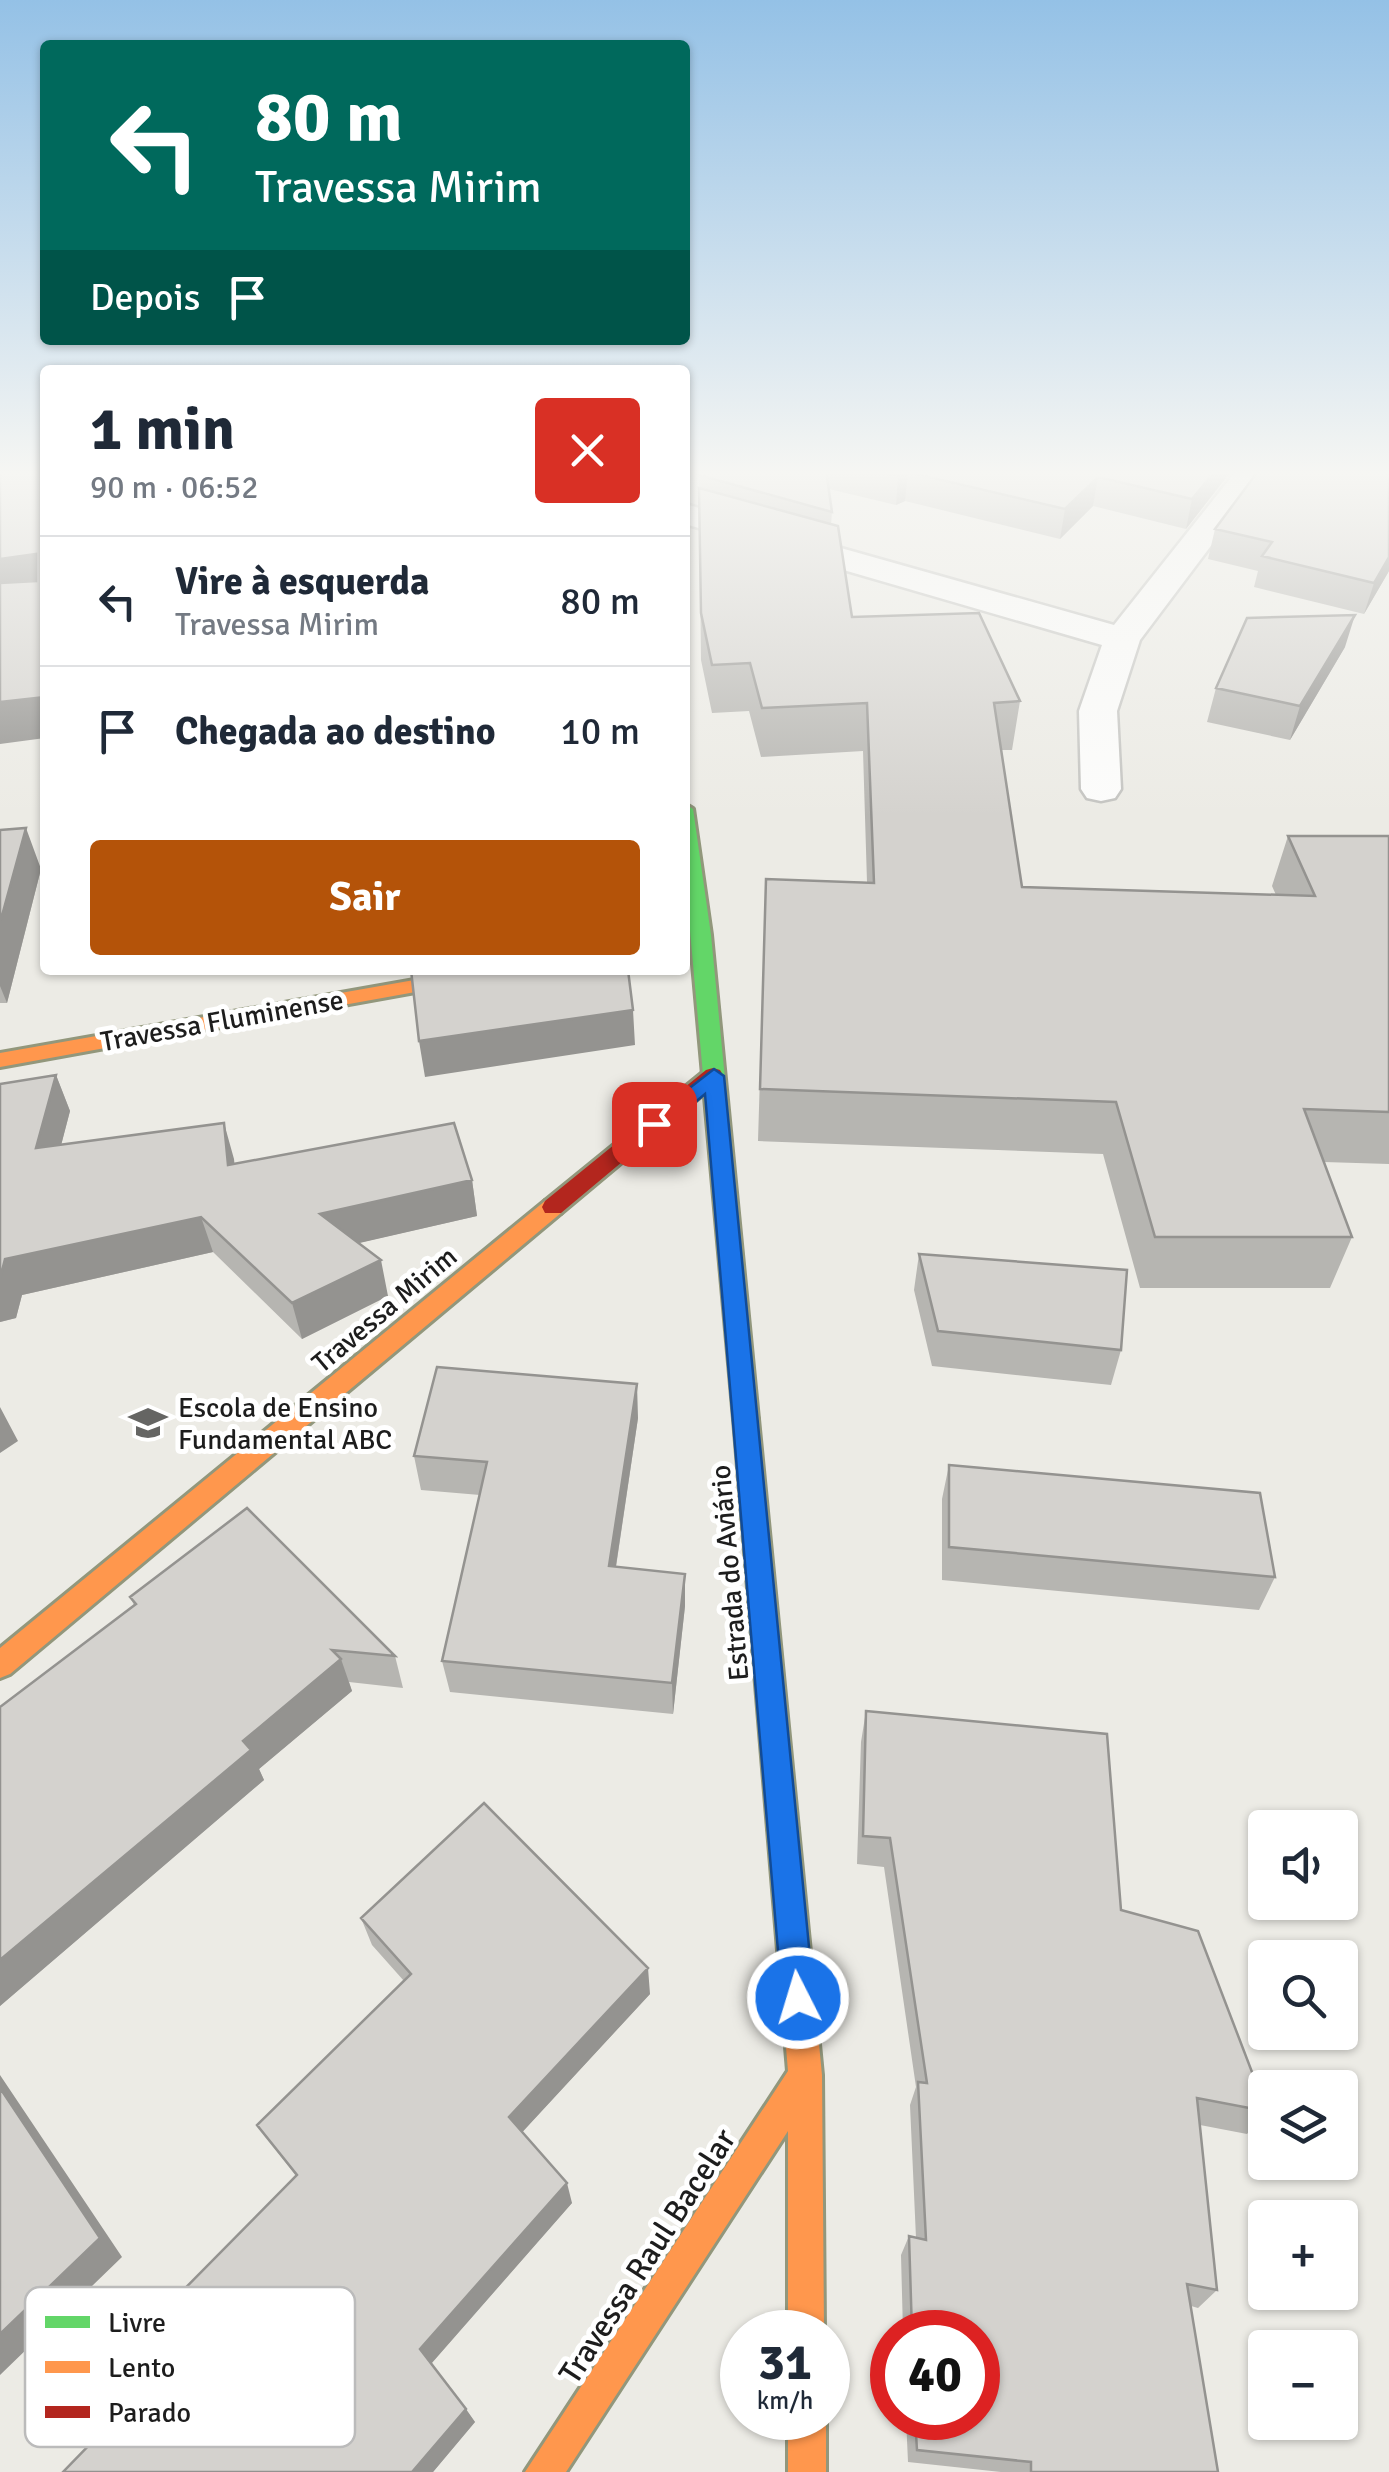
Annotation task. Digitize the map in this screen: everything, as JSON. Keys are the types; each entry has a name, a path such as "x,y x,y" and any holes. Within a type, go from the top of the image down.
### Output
{"street":[{"path":"934,585 1122,639"},
{"path":"1101,789 1098,712 1122,639 1163,585"},
{"name":"Estrada do Aviário","path":"690,880 714,1076 805,2075 806,2310"},
{"name":"Travessa Fluminense","path":"0,1060 476,975"},
{"name":"Travessa Mirim","path":"0,1664 714,1076"},
{"name":"Travessa Raul Bacelar","path":"544,2472 805,2075"},
{"path":"806,2440 807,2472"}],"building":[{"path":"0,585 40,585 40,698 0,702"},
{"path":"701,585 847,585 852,617 979,613 1020,701 994,703 1022,887 1315,896 1288,836 1389,836 1389,1112 1304,1109 1352,1237 1155,1237 1116,1102 760,1089 766,879 874,883 867,703 762,708 750,663 712,665 701,613"},
{"path":"1355,615 1300,706 1216,688 1247,618"},
{"path":"26,828 0,923 0,830"},
{"path":"412,975 629,975 633,1010 419,1041"},
{"path":"56,1075 36,1148 224,1123 228,1165 454,1123 472,1180 320,1214 381,1260 292,1303 201,1217 5,1259 0,1279 0,1084"},
{"path":"919,1254 1127,1270 1121,1350 938,1331"},
{"path":"437,1367 637,1384 609,1566 685,1574 672,1683 442,1661 487,1462 414,1456"},
{"path":"949,1465 1260,1493 1275,1577 949,1547"},
{"path":"247,1508 395,1656 332,1650 341,1659 243,1741 251,1750 0,1960 0,1707 136,1604 130,1597"},
{"path":"866,1711 1107,1734 1121,1910 1198,1931 1251,2070 1248,2070 1248,2108 1197,2098 1217,2290 1187,2284 1218,2472 1031,2472 1031,2462 917,2450 916,2440 1000,2440 1000,2310 911,2310 909,2236 926,2240 918,2082 927,2083 890,1838 863,1836"},
{"path":"484,1803 648,1968 509,2117 567,2183 420,2349 466,2409 412,2472 63,2472 87,2447 355,2447 355,2287 186,2287 297,2175 257,2125 411,1974 361,1918"},
{"path":"0,2088 100,2238 49,2287 25,2287 25,2310 0,2334"}],"traffic: fast":[{"path":"690,846 702,935 746,1419"}],"traffic: slow":[{"path":"0,1060 476,975"},
{"path":"0,1665 553,1207"},
{"path":"783,1829 805,2075 806,2310"},
{"path":"544,2472 805,2075"},
{"path":"807,2440 807,2472"}],"traffic: jam":[{"path":"553,1207 713,1075"},
{"path":"746,1419 783,1829"}],"place":[{"name":"Escola de Ensino Fundamental ABC","path":"148,1423"}],"route":[{"path":"654,1124 714,1076 798,1998"}]}
